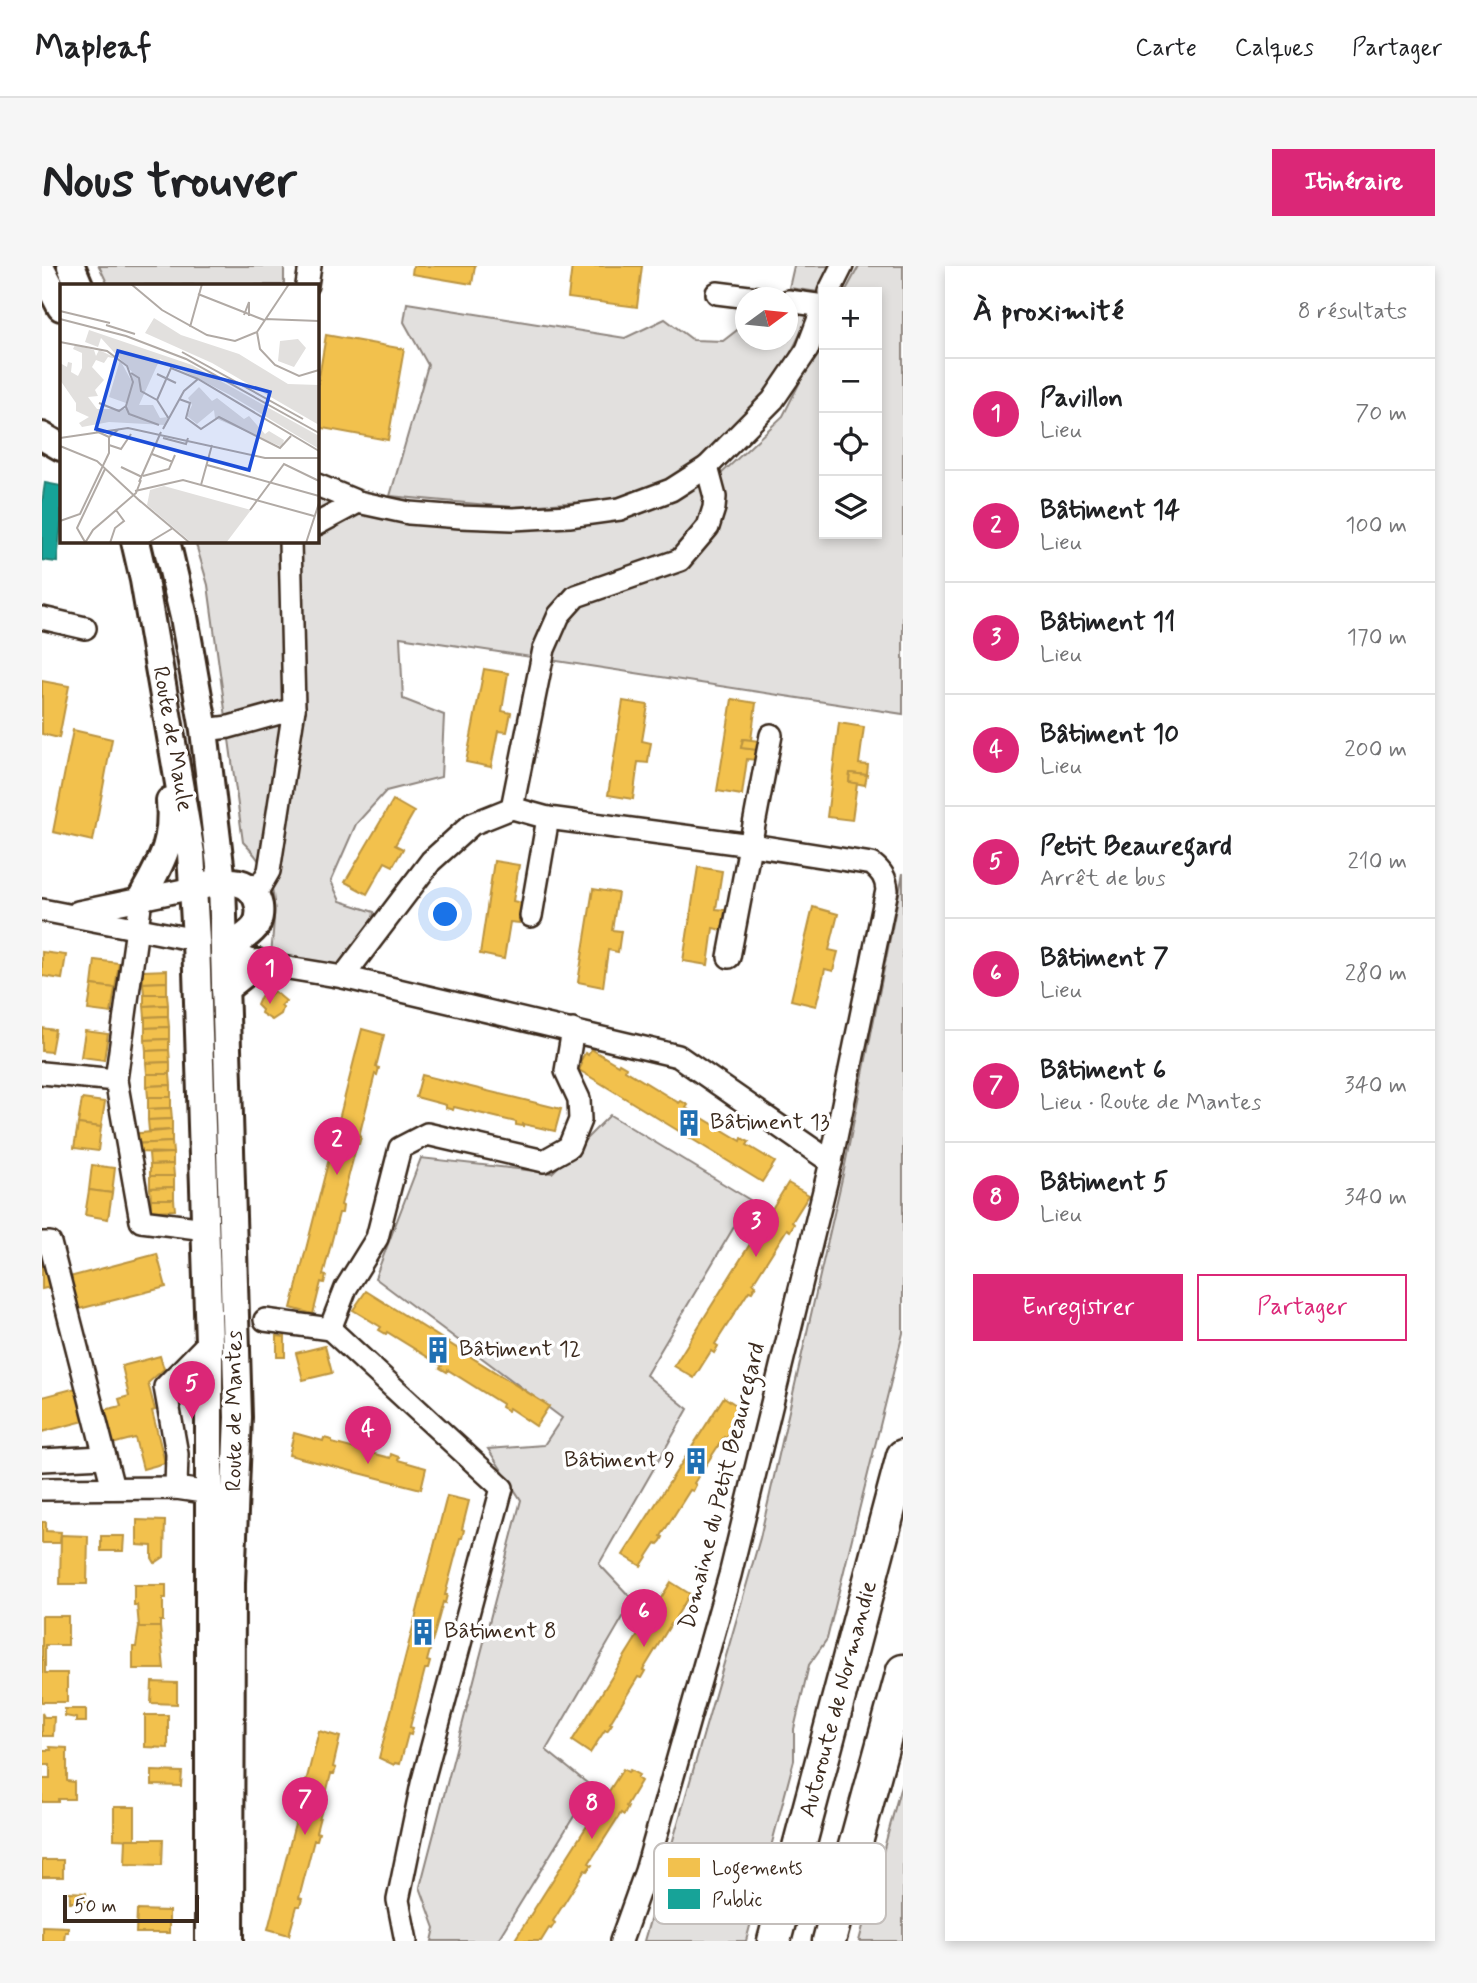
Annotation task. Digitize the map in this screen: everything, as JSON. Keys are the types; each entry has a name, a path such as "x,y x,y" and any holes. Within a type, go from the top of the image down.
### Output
{"highway":[{"name":"Autoroute de Normandie","path":"800,1843 903,1456"},
{"path":"856,1843 903,1671"},
{"name":"Autoroute de Normandie","path":"774,1941 779,1924"},
{"path":"829,1941 834,1924"}],"main road":[{"path":"71,266 79,284"},
{"path":"42,270 60,305"},
{"path":"42,436 60,446"},
{"path":"126,542 144,580"},
{"name":"Route de Maule","path":"135,542 191,853 196,940"},
{"name":"Route de Maule","path":"166,542 184,617 204,730 222,881"},
{"path":"141,899 169,844 172,820 167,771 176,760"},
{"path":"193,888 222,881 242,883 252,890 259,908 255,926 223,950 196,940"},
{"name":"Route de Mantes","path":"222,881 238,1417 231,1583 230,1941"},
{"name":"Route de Mantes","path":"196,940 206,1229 211,1493 209,1941"},
{"path":"225,989 258,963"}],"street":[{"path":"307,284 310,266"},
{"path":"832,287 842,266"},
{"path":"717,293 735,295"},
{"path":"798,302 819,304"},
{"path":"318,485 358,502 409,513 460,517 513,519 569,516 620,509 671,490 707,467 773,400 807,350 819,318"},
{"path":"343,977 431,861 472,824 512,808 544,649 558,615 576,596 680,559 708,527 714,508 715,498 707,467"},
{"path":"318,523 358,502"},
{"path":"255,895 269,871 294,709 293,547"},
{"path":"42,618 85,628"},
{"path":"204,730 229,727 294,709"},
{"path":"729,957 771,735"},
{"name":"Domaine du Petit Beauregard","path":"512,808 548,818 872,864 881,871 887,890 831,1162 730,1575 646,1871 621,1941"},
{"path":"531,916 548,818"},
{"path":"69,914 193,888"},
{"path":"141,899 116,1080 141,1221 206,1229"},
{"path":"42,910 196,940"},
{"path":"223,950 258,963 343,977 678,1056 831,1162"},
{"path":"330,1329 346,1288 377,1238 400,1148 427,1134 544,1161 569,1147 580,1120 579,1099 566,1071 573,1030"},
{"path":"42,1073 116,1080"},
{"path":"42,1243 50,1243 113,1488"},
{"path":"265,1320 330,1329 502,1488 422,1784 398,1900 406,1941"},
{"path":"176,1488 177,1454 165,1387 209,1342"},
{"path":"42,1460 104,1457"},
{"path":"42,1489 176,1488 211,1493"}],"shaded area":[{"path":"99,266 284,266 284,284 108,284"},
{"path":"794,266 834,266 822,287 819,287 819,292 789,287"},
{"path":"859,266 903,266 903,714 400,637 403,699 444,715 441,777 386,791 356,824 331,881 340,901 374,912 365,968 271,956 273,894 264,869 243,842 208,585 195,542 318,542 318,493 324,496 328,504 412,524 620,518 720,475 783,416 819,344 819,539 882,539 882,287 848,287"},
{"path":"407,303 625,338 665,319 693,340 723,341 735,332 735,350 792,350 778,378 721,439 677,478 624,499 510,507 390,496 428,365 404,322"},
{"path":"811,313 798,339 798,314"},
{"path":"903,873 903,1333 827,1639 809,1665 794,1729 794,1760 772,1843 672,1843 760,1538 844,1170"},
{"path":"610,1115 750,1200 646,1375 688,1409 599,1564 633,1600 546,1750 592,1787 497,1941 432,1941 435,1928 420,1887 521,1500 488,1449 544,1445 562,1418 375,1278 421,1158 552,1173"},
{"path":"903,1778 903,1941 859,1941 864,1924 886,1924 885,1843"},
{"path":"654,1906 654,1924 751,1924 746,1941 644,1941"}],"building: Logements":[{"path":"413,266 475,266 472,284 412,274"},
{"path":"572,266 642,266 637,307 568,298"},
{"path":"326,335 404,349 388,440 318,427 318,383"},
{"path":"484,669 508,673 502,711 511,713 507,732 498,731 491,767 466,762"},
{"path":"42,681 69,686 59,738 42,734"},
{"path":"732,699 756,703 751,740 743,739 741,748 758,750 757,760 747,759 742,795 717,791"},
{"path":"623,701 648,705 642,741 651,743 648,763 638,762 633,799 608,795"},
{"path":"839,723 864,727 859,764 868,765 867,775 850,773 849,782 857,783 852,820 827,817"},
{"path":"73,730 112,739 93,841 53,832"},
{"path":"743,739 760,741 758,750 741,748"},
{"path":"850,773 867,775 865,785 849,782"},
{"path":"393,800 414,812 395,845 403,849 393,866 385,862 367,894 345,882"},
{"path":"494,861 519,865 513,901 522,903 519,923 510,922 504,959 480,954"},
{"path":"698,867 722,871 716,909 725,910 722,930 713,928 708,965 683,961"},
{"path":"593,889 618,893 612,930 621,931 618,952 608,950 603,987 578,982"},
{"path":"813,907 838,914 829,950 838,952 833,971 825,969 816,1006 791,1000"},
{"path":"42,952 66,955 62,979 42,976"},
{"path":"95,960 119,963 115,988 92,985"},
{"path":"167,970 167,982 143,983 143,971"},
{"path":"167,982 167,994 144,994 143,983"},
{"path":"92,985 115,988 111,1013 88,1010"},
{"path":"274,991 286,1001 281,1006 281,1014 272,1020 261,1013 262,1010 257,1005 261,996 269,996"},
{"path":"144,994 167,994 168,1005 144,1006"},
{"path":"168,1005 168,1016 145,1017 144,1006"},
{"path":"168,1016 169,1027 145,1028 145,1017"},
{"path":"169,1027 169,1039 145,1040 145,1028"},
{"path":"42,1028 55,1030 51,1052 42,1051"},
{"path":"362,1029 384,1035 376,1067 379,1068 377,1075 375,1074 359,1136 361,1137 341,1205 342,1213 339,1213 323,1275 326,1276 325,1280 324,1283 321,1282 313,1314 291,1308"},
{"path":"85,1031 108,1034 104,1060 81,1057"},
{"path":"169,1039 169,1050 146,1051 145,1040"},
{"name":"Bâtiment 13","path":"591,1049 626,1067 625,1070 679,1103 681,1101 688,1105 686,1108 741,1141 742,1138 749,1142 747,1145 775,1162 762,1182 579,1070 585,1053 588,1055"},
{"path":"169,1050 170,1062 146,1063 146,1051"},
{"path":"170,1062 170,1074 147,1074 146,1063"},
{"path":"147,1074 170,1074 171,1085 147,1086"},
{"path":"422,1075 561,1109 555,1131 516,1125 516,1122 454,1107 453,1110 446,1108 446,1105 416,1097"},
{"path":"171,1085 171,1097 148,1097 147,1086"},
{"path":"148,1097 171,1097 171,1108 148,1109"},
{"path":"82,1099 105,1102 101,1127 78,1124"},
{"path":"171,1108 172,1119 148,1120 148,1109"},
{"path":"172,1119 172,1130 149,1131 148,1120"},
{"path":"78,1124 101,1127 98,1151 74,1148"},
{"path":"172,1130 172,1142 133,1144 131,1134"},
{"path":"172,1142 173,1153 134,1152 133,1144"},
{"path":"173,1153 173,1164 150,1165 149,1154"},
{"path":"173,1164 174,1176 150,1176 150,1165"},
{"path":"92,1165 115,1168 112,1193 89,1190"},
{"path":"150,1176 174,1176 174,1187 150,1188"},
{"path":"788,1183 809,1195 792,1222 794,1224 790,1231 787,1229 753,1283 756,1285 752,1292 749,1291 715,1344 718,1346 714,1353 711,1351 694,1378 674,1366"},
{"path":"174,1187 174,1199 151,1199 150,1188"},
{"path":"89,1190 112,1193 108,1219 85,1215"},
{"path":"151,1199 174,1199 175,1210 151,1211"},
{"path":"42,1254 51,1287 42,1289"},
{"path":"157,1254 166,1287 71,1311 62,1279"},
{"name":"Bâtiment 12","path":"366,1291 549,1406 536,1426 509,1408 508,1411 501,1407 502,1404 448,1370 447,1372 440,1368 442,1366 387,1332 386,1334 379,1330 381,1327 353,1310"},
{"path":"277,1336 285,1337 285,1357 277,1357"},
{"path":"325,1346 332,1373 303,1380 296,1353"},
{"path":"160,1356 164,1369 148,1383 165,1463 143,1469 135,1438 108,1445 100,1411 121,1406 119,1399 129,1396 122,1366"},
{"path":"80,1387 88,1420 42,1432 42,1397"},
{"name":"Bâtiment 9","path":"724,1397 742,1409 728,1430 730,1432 726,1439 724,1437 694,1483 696,1485 693,1491 690,1490 661,1536 661,1541 656,1543 641,1566 623,1555"},
{"path":"294,1433 323,1441 324,1438 332,1440 332,1443 390,1458 391,1454 399,1457 398,1460 426,1468 421,1489 289,1455"},
{"name":"Bâtiment 8","path":"447,1496 469,1501 462,1529 464,1530 427,1661 430,1662 428,1669 425,1669 410,1727 413,1728 411,1735 408,1734 400,1764 394,1765 379,1758"},
{"path":"137,1520 165,1521 164,1557 155,1563 152,1546 137,1545"},
{"path":"42,1522 46,1522 46,1531 61,1532 60,1543 42,1543"},
{"path":"61,1535 88,1536 87,1584 60,1584"},
{"path":"101,1536 124,1536 123,1551 101,1551"},
{"path":"671,1582 690,1594 674,1625 671,1624 643,1670 645,1671 641,1678 638,1677 610,1723 612,1724 590,1753 572,1741"},
{"path":"134,1585 166,1585 163,1621 160,1621 160,1627 139,1627 137,1605 134,1605"},
{"path":"42,1616 68,1616 68,1645 45,1645 45,1660 42,1660"},
{"path":"139,1627 160,1627 164,1669 133,1669 133,1647 136,1647"},
{"path":"42,1660 45,1660 45,1673 67,1673 67,1702 42,1702"},
{"path":"152,1682 177,1683 177,1704 151,1703"},
{"path":"65,1709 86,1709 86,1722 76,1722 76,1718 65,1716"},
{"path":"42,1713 44,1717 54,1717 53,1736 42,1736"},
{"path":"145,1715 168,1715 168,1748 145,1747"},
{"path":"319,1731 340,1737 333,1767 336,1768 334,1774 331,1774 316,1832 319,1833 317,1840 314,1840 299,1898 302,1899 300,1906 297,1906 289,1935 268,1929"},
{"path":"50,1747 67,1748 67,1781 74,1782 74,1799 42,1802 42,1779 50,1779 50,1765 42,1765 42,1750 51,1750"},
{"path":"623,1769 639,1775 637,1778 641,1781 626,1806 628,1807 624,1815 621,1813 589,1863 592,1865 585,1870 553,1921 555,1923 541,1941 514,1941"},
{"path":"152,1771 182,1772 181,1786 152,1785"},
{"path":"114,1807 135,1807 135,1840 114,1839"},
{"path":"126,1839 163,1839 162,1865 125,1864"},
{"path":"42,1860 63,1860 63,1877 42,1877"},
{"path":"70,1892 86,1893 86,1902 70,1902"},
{"path":"137,1910 169,1911 169,1933 136,1933"},
{"path":"42,1926 68,1927 68,1932 65,1932 64,1941 42,1941"}],"building: Public":[{"path":"45,483 60,486 57,562 42,560 42,503"}],"place":[{"name":"Pavillon","path":"270,1004"},
{"name":"Bâtiment 13","path":"689,1123"},
{"name":"Bâtiment 14","path":"337,1175"},
{"name":"Bâtiment 11","path":"756,1257"},
{"name":"Bâtiment 12","path":"438,1350"},
{"name":"Petit Beauregard","path":"192,1419"},
{"name":"Bâtiment 9","path":"696,1461"},
{"name":"Bâtiment 10","path":"368,1464"},
{"name":"Bâtiment 8","path":"423,1632"},
{"name":"Bâtiment 7","path":"644,1647"},
{"name":"Bâtiment 6","path":"305,1835"},
{"name":"Bâtiment 5","path":"592,1839"}]}
